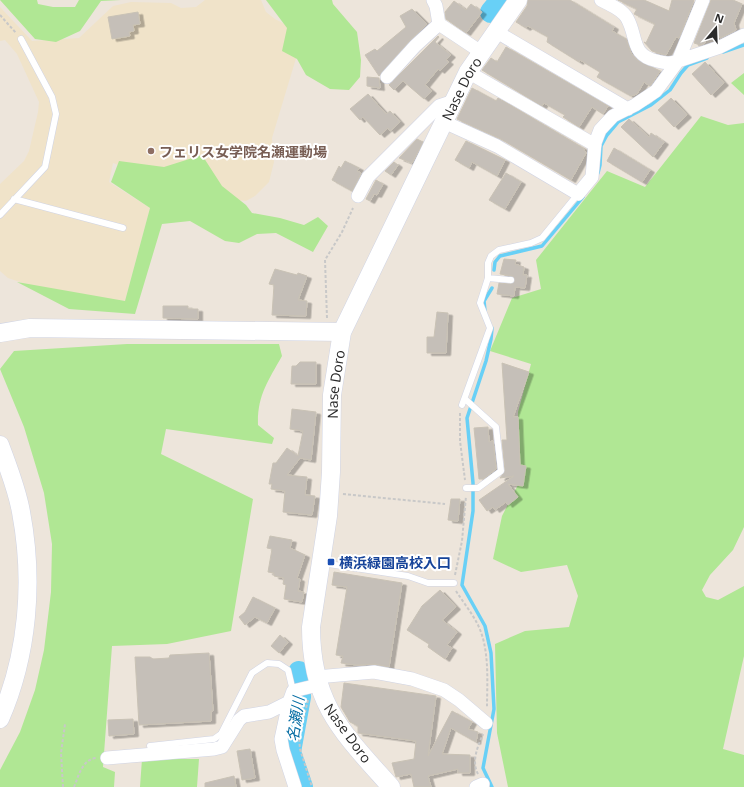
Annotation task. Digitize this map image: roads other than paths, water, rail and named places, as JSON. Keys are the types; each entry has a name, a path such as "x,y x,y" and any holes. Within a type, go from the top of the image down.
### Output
{"street":[{"path":"433,0 436,6 439,24 481,52"},
{"name":"Nase Doro","path":"391,787 354,746 325,704 305,689 311,645 311,627 330,492 332,395 342,332 468,72 495,31 518,0"},
{"path":"602,0 620,10 627,17 637,49 644,56 671,64 720,47 744,35"},
{"path":"444,122 497,146 578,194 592,177 595,145 600,130 613,116 628,109 656,91 678,61 703,0"},
{"path":"387,77 415,46 439,24"},
{"path":"495,31 628,109"},
{"path":"468,72 595,145"},
{"path":"358,196 368,177 439,106 454,101"},
{"path":"0,333 11,330 37,328 342,332"},
{"path":"0,445 21,511 26,544 28,587 25,626 17,672 0,719"},
{"path":"107,758 214,749 222,746 239,720 244,716 269,712 305,689 374,672 412,679 444,690 459,700 486,723"},
{"path":"295,787 282,750 281,739 305,689"}],"lane":[{"path":"0,215 45,166 56,114 52,97 21,39"},
{"path":"468,488 478,488 501,471 496,427 474,408 464,402 490,328 480,303 488,278 488,263 491,256 499,250 531,243 542,238 578,194"},
{"path":"14,200 123,228"},
{"path":"488,278 511,280"},
{"path":"321,562 408,576 428,583 454,584"},
{"path":"150,746 214,739 221,734 252,673 267,663 279,664 288,670 305,689"}],"waterway":[{"name":"名瀬川","path":"491,12 501,0"},
{"path":"723,52 744,45"},
{"path":"598,173 601,146 607,135 618,122 651,105 670,90 688,65 707,58"},
{"path":"494,270 495,262 500,256 542,246 583,197"},
{"path":"485,311 484,301 492,288"},
{"path":"492,328 486,361 467,418 473,483 473,511 462,585 485,626 491,653 494,709 483,768 492,787"},
{"name":"名瀬川","path":"299,672 300,697 290,752 302,787"}],"place":[{"name":"フェリス女学院名瀬運動場","path":"151,151"},
{"name":"横浜緑園高校入口","path":"331,562"}]}
